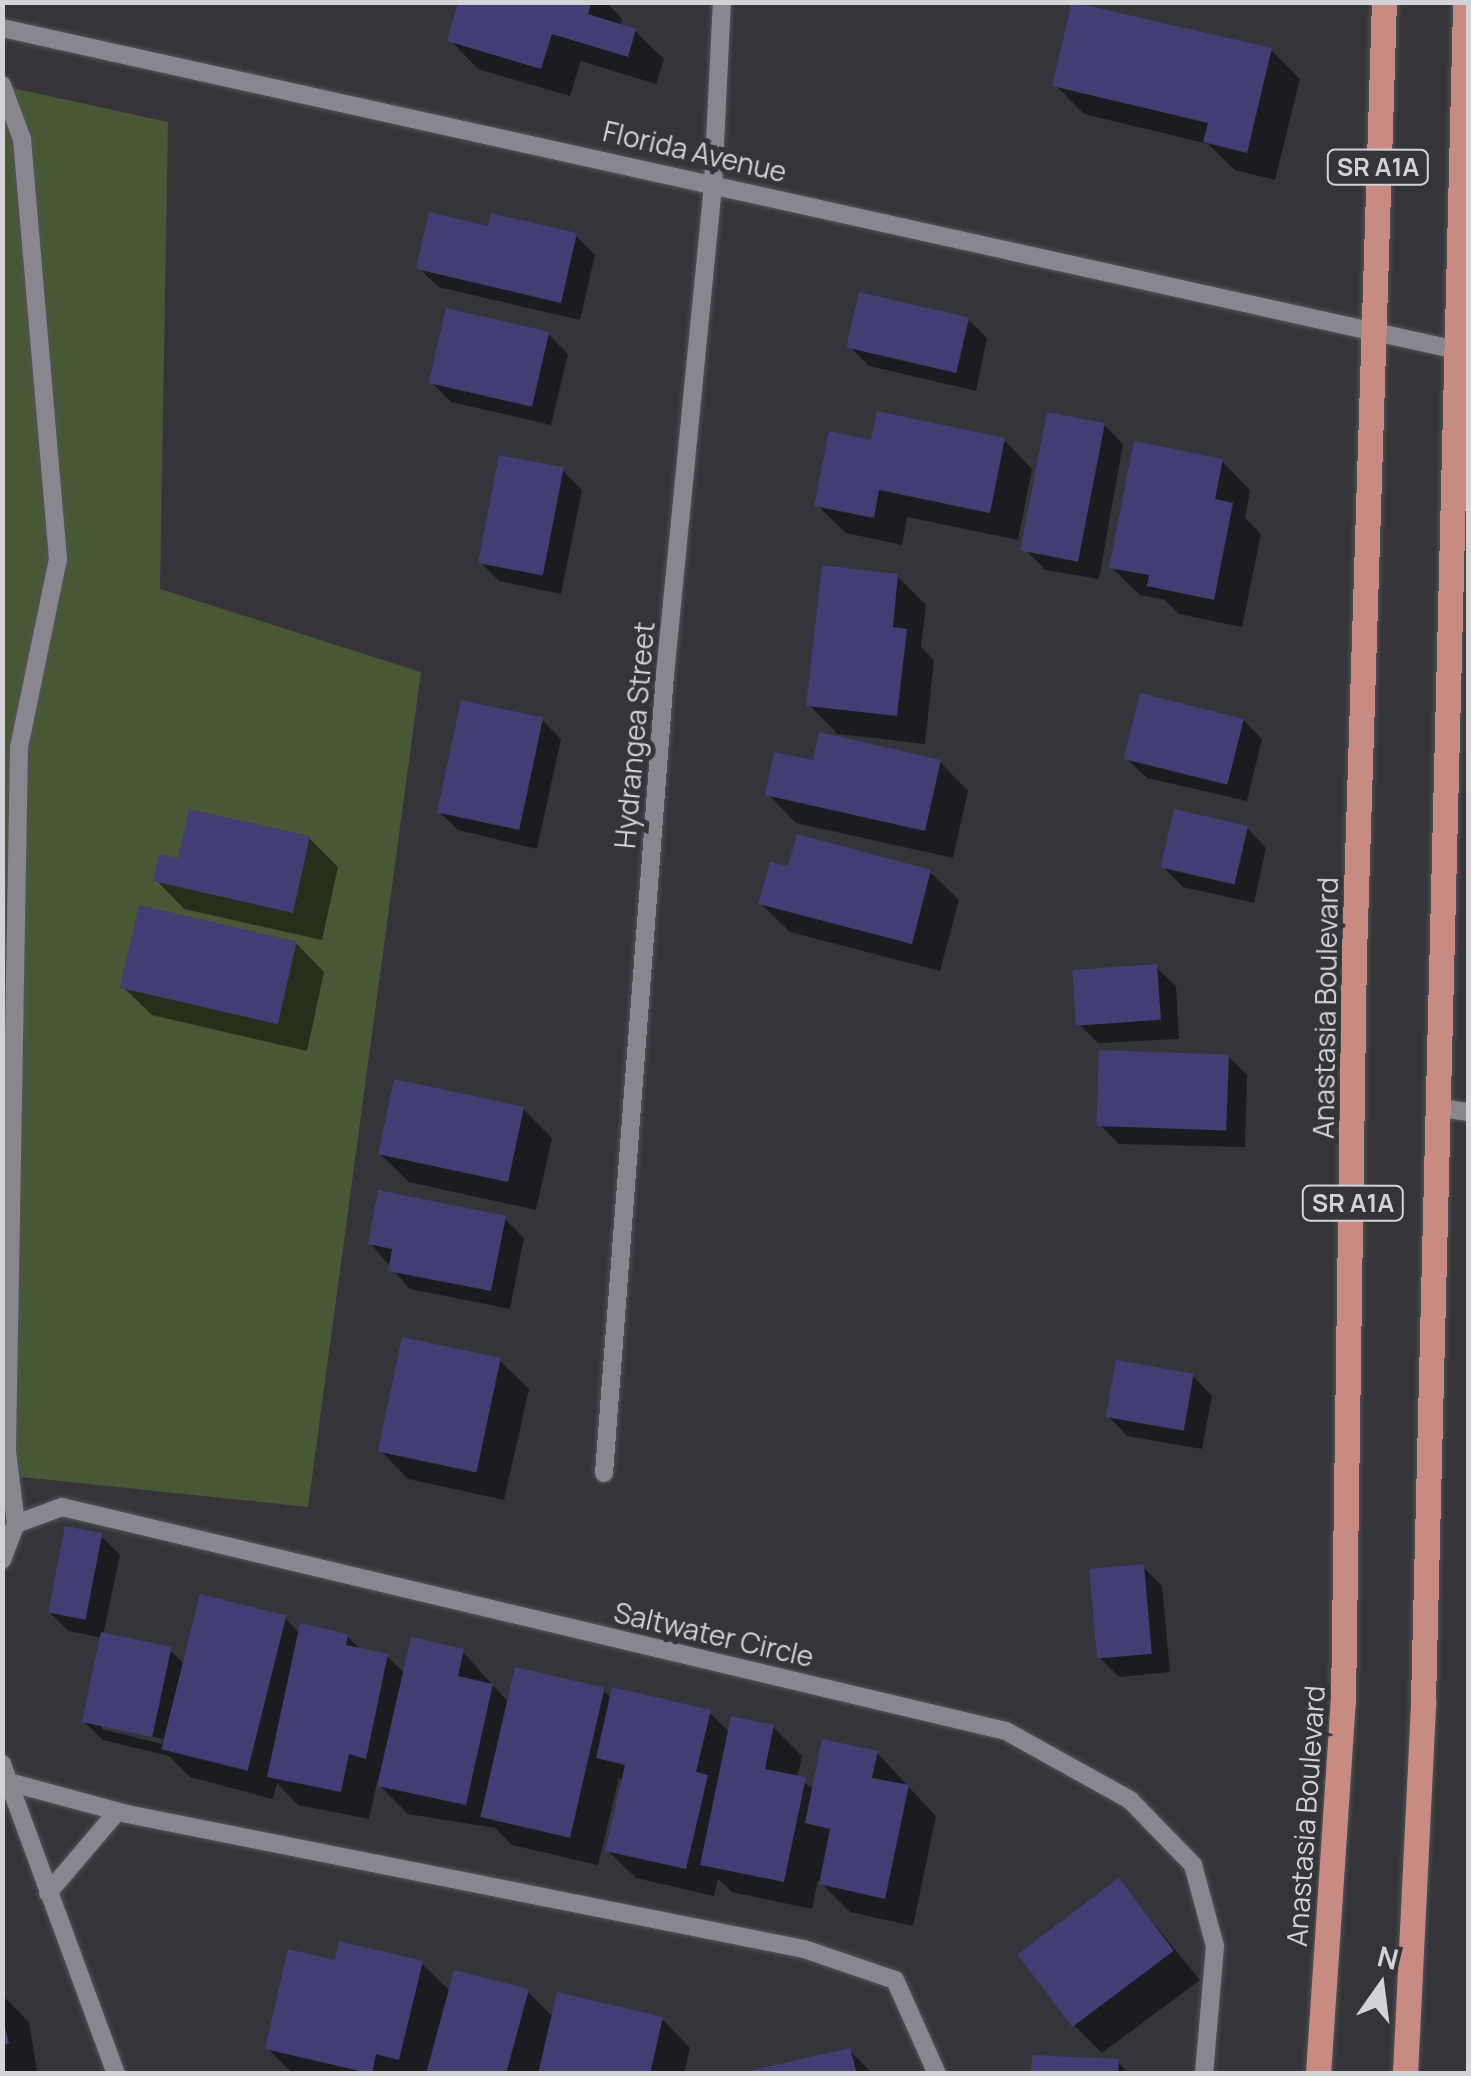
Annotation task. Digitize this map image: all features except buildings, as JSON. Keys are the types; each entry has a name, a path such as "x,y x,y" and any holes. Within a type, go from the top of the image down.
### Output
{"main road":[{"name":"Anastasia Boulevard","path":"1318,2074 1343,1702 1354,956 1384,2"},
{"name":"SR A1A","path":"1406,2074 1423,1701 1436,1107 1462,352 1466,2"}],"street":[{"name":"Hydrangea Street","path":"604,1474 665,675 713,184 722,2"},
{"name":"Florida Avenue","path":"2,28 1462,352"},
{"path":"2,85 22,139 58,559 20,747 7,1451 16,1524 2,1560"},
{"path":"1436,1107 1468,1112"},
{"name":"Saltwater Circle","path":"16,1524 62,1507 1006,1731 1130,1800 1194,1865 1215,1946 1204,2074"},
{"path":"4,1773 117,1812 804,1949 895,1980 937,2074"},
{"path":"4,1773 116,2074"},
{"path":"48,1893 117,1812"}],"green space":[{"path":"3,86 168,122 160,589 421,672 308,1507 3,1475"}]}
